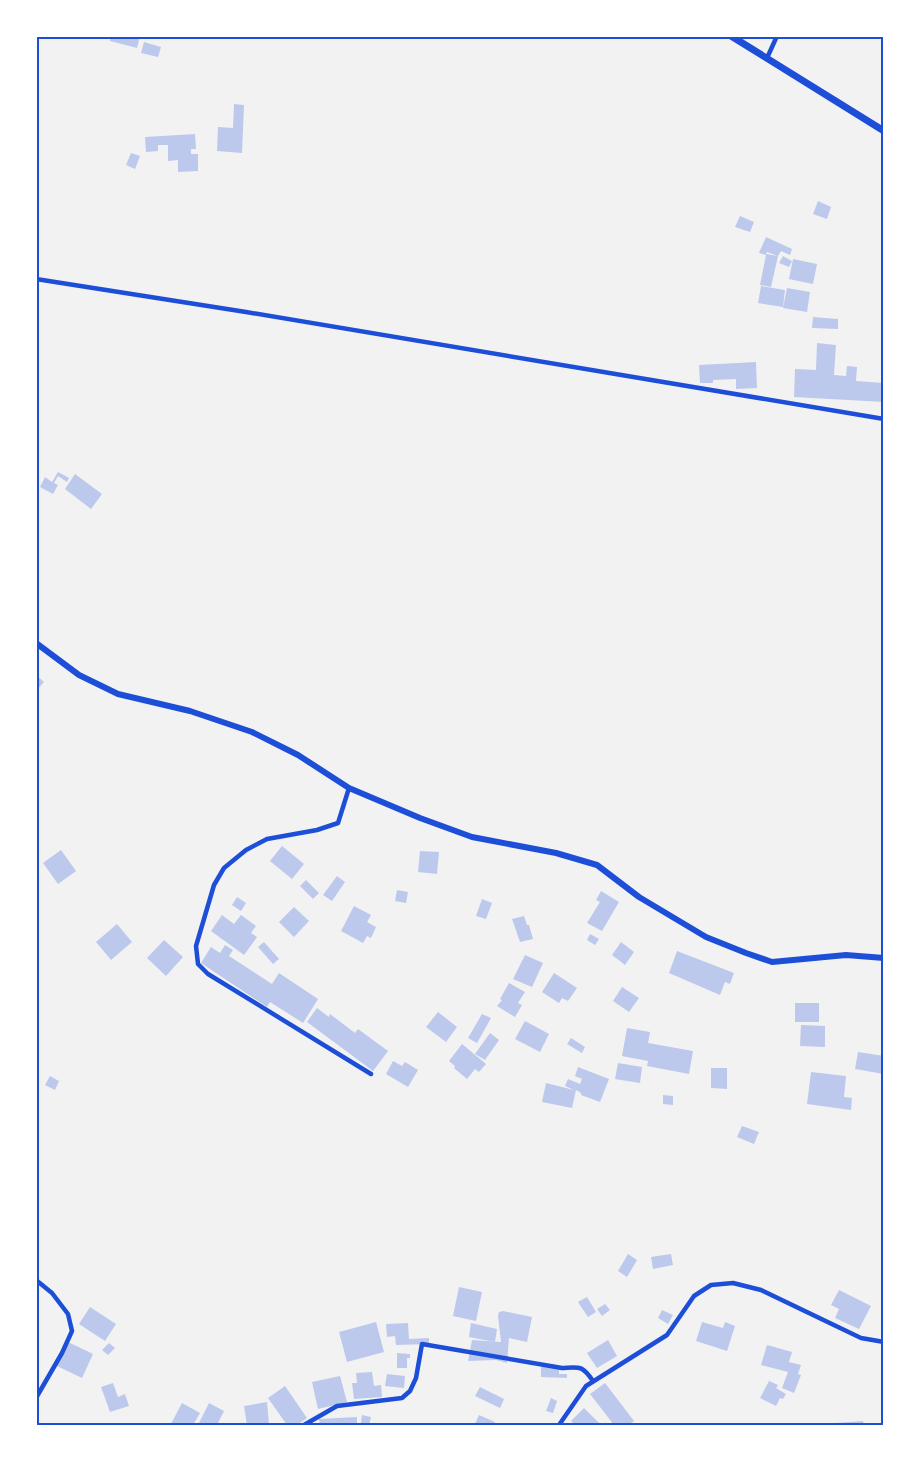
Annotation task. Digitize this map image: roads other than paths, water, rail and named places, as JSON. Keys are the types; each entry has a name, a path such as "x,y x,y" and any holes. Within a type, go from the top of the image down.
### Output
{"main road":[{"path":"731,36 884,131"}],"street":[{"path":"767,58 777,36"},
{"path":"36,279 884,419"},
{"path":"36,642 79,675 118,694 190,711 252,732 298,755 349,788 420,818 472,837 556,853 597,865 639,897 706,937 772,962 846,955 884,958"},
{"path":"349,788 338,823 317,830 267,839 246,850 224,868 214,885 196,946 198,964 208,974 371,1074"},
{"path":"36,1280 52,1293 68,1314 72,1331 36,1398"},
{"path":"559,1425 586,1386 667,1335 694,1296 711,1285 733,1283 761,1290 861,1338 884,1342"},
{"path":"304,1425 337,1406 402,1398 410,1391 416,1378 422,1344 562,1368 579,1367 585,1369 593,1381"}]}
